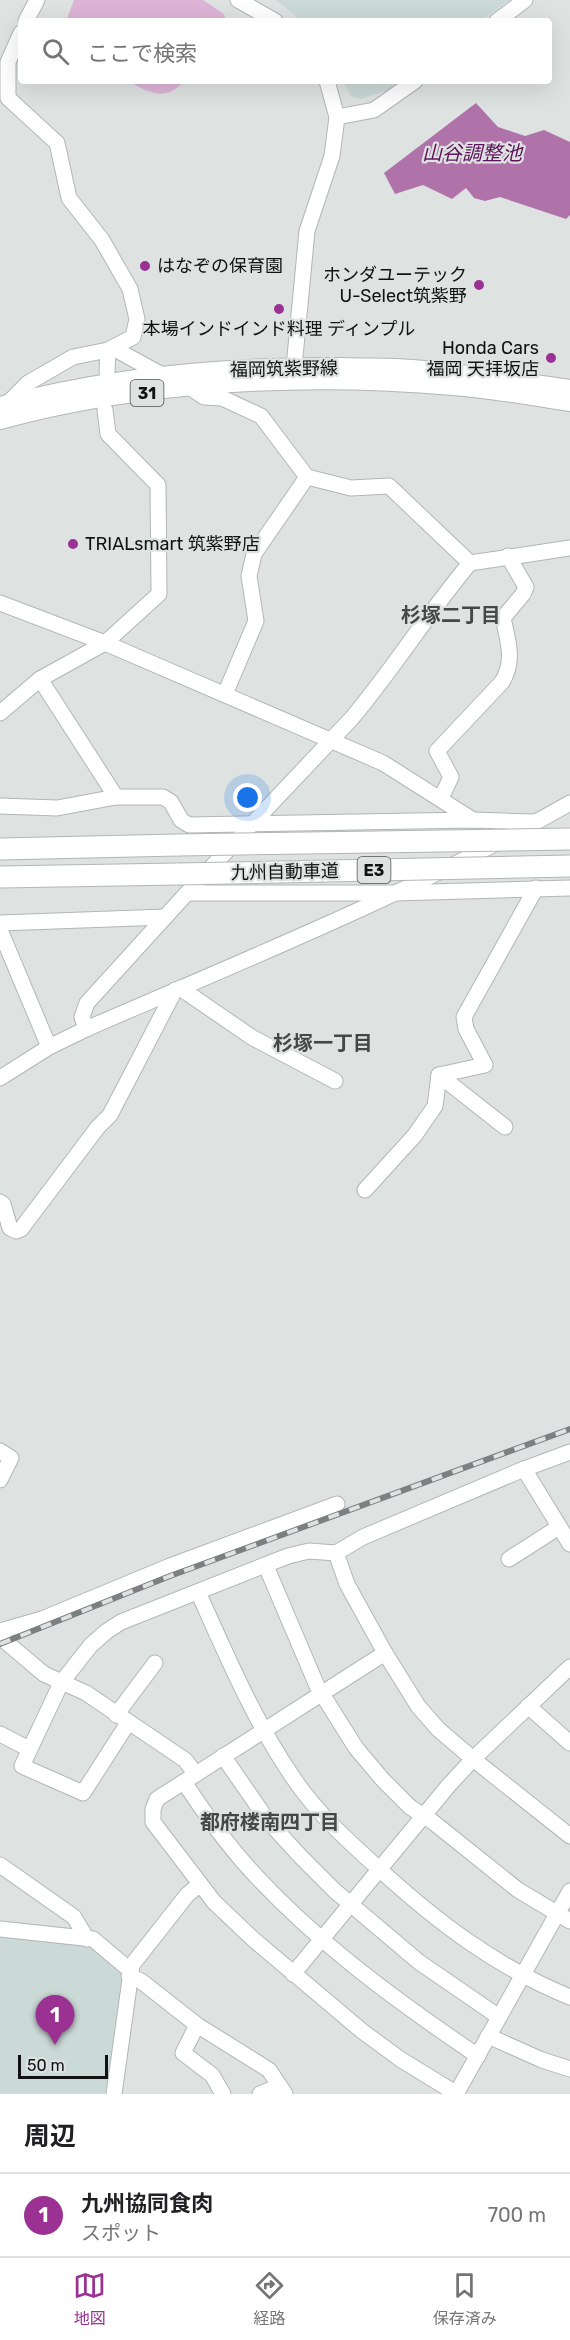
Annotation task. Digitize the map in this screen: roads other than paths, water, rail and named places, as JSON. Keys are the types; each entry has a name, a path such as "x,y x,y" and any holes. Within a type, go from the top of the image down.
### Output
{"highway":[{"name":"九州自動車道","path":"0,849 570,839"},
{"name":"九州自動車道","path":"0,877 570,866"}],"main road":[{"name":"福岡筑紫野線","path":"2,410 295,374 410,368 570,389"},
{"name":"福岡筑紫野線","path":"2,410 96,385 220,370 455,386 570,402"}],"street":[{"path":"28,18 38,0"},
{"path":"238,0 270,18"},
{"path":"500,18 525,0"},
{"path":"2,410 28,383 73,357 110,349 133,337 137,325 130,289 102,240 69,198 57,143 8,98 8,62 18,40"},
{"path":"295,374 307,231 332,156 337,117 328,84"},
{"path":"337,117 374,111 411,84"},
{"path":"107,372 110,349"},
{"path":"110,349 164,376"},
{"path":"188,386 204,397 222,398 261,416 307,477 351,488 389,486 470,563"},
{"path":"0,713 40,679 105,643 159,594 158,485 108,434 105,411"},
{"path":"225,694 256,621 249,576 254,554 307,477"},
{"path":"86,1029 82,1017 87,1003 374,693 445,592 470,563 563,549 570,540"},
{"path":"441,798 451,777 437,751 502,682 509,671 511,655 503,618 526,587 508,556"},
{"path":"0,603 105,643 383,764 473,820"},
{"path":"40,679 116,797"},
{"path":"0,806 57,808 116,797 163,797 171,802 181,819 189,825 254,822 473,820 537,822"},
{"path":"0,1078 49,1047 86,1029 394,893 537,822 570,803"},
{"path":"439,1075 485,1065 466,1029 464,1017 536,888"},
{"path":"187,893 394,893 570,888"},
{"path":"0,923 165,917"},
{"path":"0,930 49,1047"},
{"path":"177,989 253,1038 335,1082"},
{"path":"0,1202 3,1204 10,1228 16,1231 21,1229 98,1127 110,1116 177,989"},
{"path":"439,1075 505,1127"},
{"path":"365,1190 415,1135 435,1106 439,1075"},
{"path":"0,1451 11,1458 0,1480"},
{"path":"155,1663 82,1793 22,1766 61,1683 91,1644 120,1622 288,1556 309,1551 336,1553 363,1538 524,1469 570,1452"},
{"path":"524,1469 570,1544"},
{"path":"0,1631 42,1619 170,1566 337,1504"},
{"path":"509,1559 559,1527"},
{"path":"336,1553 347,1584 385,1653 418,1706 438,1729 473,1759 570,1836"},
{"path":"266,1566 320,1693 363,1756 391,1788 423,1816 518,1890 563,1917"},
{"path":"198,1592 264,1729 295,1780 323,1816 437,1921 484,1954 522,1976 570,1997"},
{"path":"0,1637 44,1674 86,1693 185,1760 190,1778 215,1828 275,1897 399,2003 478,2056"},
{"path":"385,1653 157,1798 152,1815 153,1821 200,1884 214,1902 253,1939 362,2031 400,2059 457,2094 522,1976 563,1917 570,1891"},
{"path":"293,1974 473,1759 570,1667"},
{"path":"528,1706 570,1743"},
{"path":"0,1734 29,1749"},
{"path":"223,1756 268,1821 301,1857 351,1904 419,1962 499,2017"},
{"path":"0,1865 74,1917 87,1939"},
{"path":"114,2094 130,1972 187,1895 200,1884"},
{"path":"0,1929 93,1939 130,1972 197,2025 269,2070 282,2090 260,2094"},
{"path":"197,2025 183,2053 212,2075 222,2094"},
{"path":"489,2036 542,2060 570,2069"}],"water":[{"name":"山谷調整池","path":"476,103 498,127 525,136 544,130 570,142 570,215 566,219 500,197 485,201 474,198 466,188 452,199 423,185 395,194 384,173"}],"railway":[{"path":"0,1644 170,1576 570,1429"}],"place":[{"name":"はなぞの保育園","path":"145,266"},
{"name":"ホンダユーテック U-Select筑紫野","path":"479,285"},
{"name":"本場インドインド料理 ディンプル","path":"279,309"},
{"name":"Honda Cars 福岡 天拝坂店","path":"551,358"},
{"name":"TRIALsmart 筑紫野店","path":"73,544"},
{"name":"九州協同食肉","path":"55,2045"}],"district":[{"name":"杉塚二丁目","path":"451,615"},
{"name":"杉塚一丁目","path":"323,1043"},
{"name":"都府楼南四丁目","path":"270,1822"}]}
